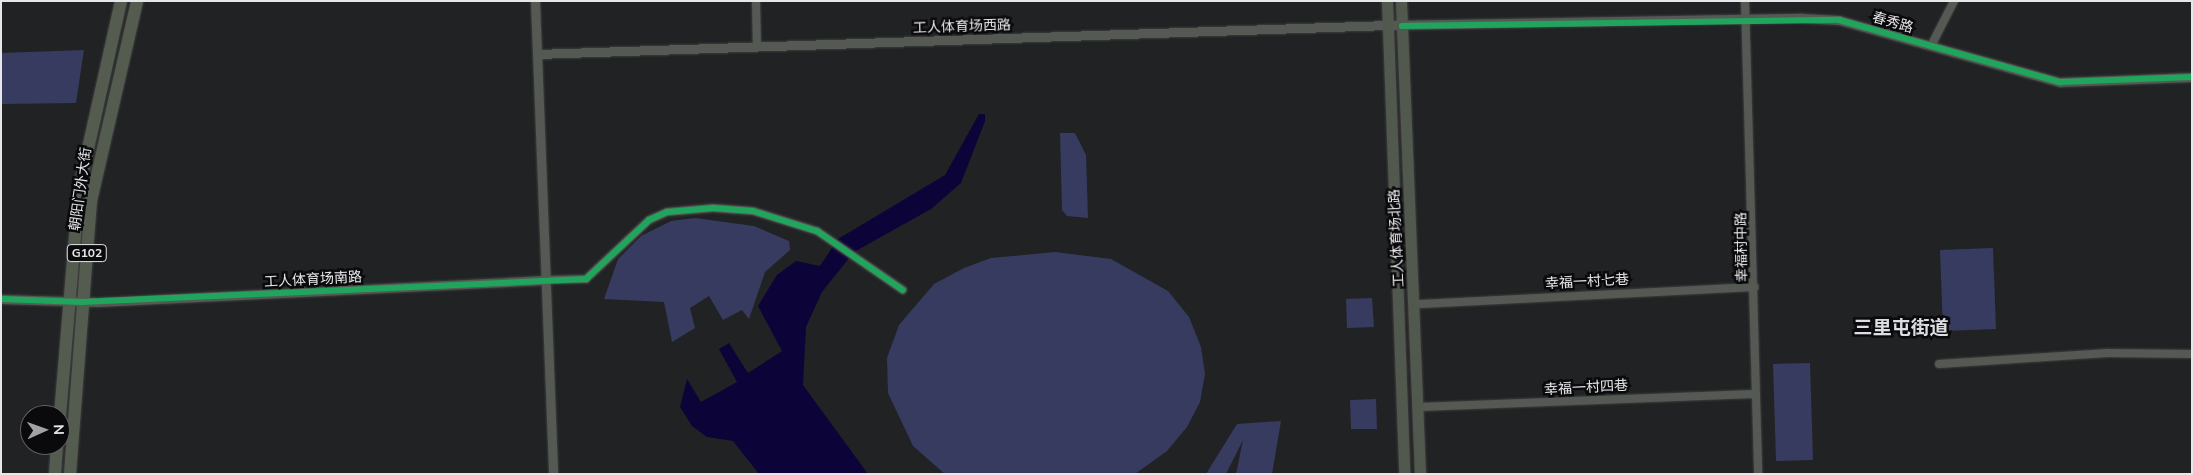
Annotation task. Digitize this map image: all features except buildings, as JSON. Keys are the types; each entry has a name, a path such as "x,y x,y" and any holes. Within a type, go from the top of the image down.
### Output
{"highway":[{"name":"朝阳门外大街","path":"61,405 68,302 87,138 121,1"},
{"name":"朝阳门外大街","path":"70,474 82,302 100,150 137,1"},
{"path":"55,474 56,455"}],"main road":[{"name":"工人体育场北路","path":"1387,1 1404,474"},
{"name":"工人体育场北路","path":"1400,1 1420,474"}],"street":[{"path":"535,1 553,474"},
{"path":"756,1 757,46"},
{"name":"幸福村中路","path":"1745,1 1755,287 1758,474"},
{"path":"1931,46 1954,1"},
{"name":"春秀路","path":"1402,26 1839,20 2060,82 2192,78"},
{"name":"工人体育场西路","path":"537,54 1402,26"},
{"path":"545,280 586,279 649,220 675,211 754,211 830,238 902,290"},
{"name":"工人体育场南路","path":"1,299 82,302 545,280"},
{"name":"幸福一村七巷","path":"1420,304 1755,287"},
{"path":"1939,364 2108,354 2192,354"},
{"name":"幸福一村四巷","path":"1417,407 1756,394"}],"shaded area":[{"path":"84,50 76,103 1,104 1,53"},
{"path":"979,114 985,114 985,121 961,183 931,209 854,252 822,292 806,327 803,385 868,474 759,474 733,441 707,437 692,426 680,407 687,379 701,402 737,382 719,349 729,343 748,373 782,351 758,306 777,275 796,261 820,266 838,239 945,175"},
{"path":"1060,133 1075,133 1086,155 1088,218 1067,216 1062,210"},
{"path":"695,218 754,226 789,241 790,250 765,272 749,319 742,310 723,320 709,296 690,308 695,328 672,342 664,302 604,299 618,259 641,236 671,221"},
{"path":"1993,248 1996,329 1943,331 1940,250"},
{"path":"1055,252 1111,259 1168,291 1189,317 1201,347 1205,374 1200,402 1187,427 1167,451 1135,474 945,474 913,446 888,393 887,358 899,325 934,284 964,268 991,258"},
{"path":"1372,298 1374,327 1347,328 1346,299"},
{"path":"1810,363 1813,460 1776,461 1773,364"},
{"path":"1376,399 1377,429 1351,429 1350,400"},
{"path":"1281,421 1272,474 1236,474 1243,440 1226,474 1206,474 1237,424"}],"cycle path":[{"path":"1402,26 1839,20 2060,82 2192,77"},
{"path":"1,299 82,302 586,279 649,220 667,212 713,208 753,211 817,231 903,290"}],"district":[{"name":"三里屯街道","path":"1901,328"}]}
